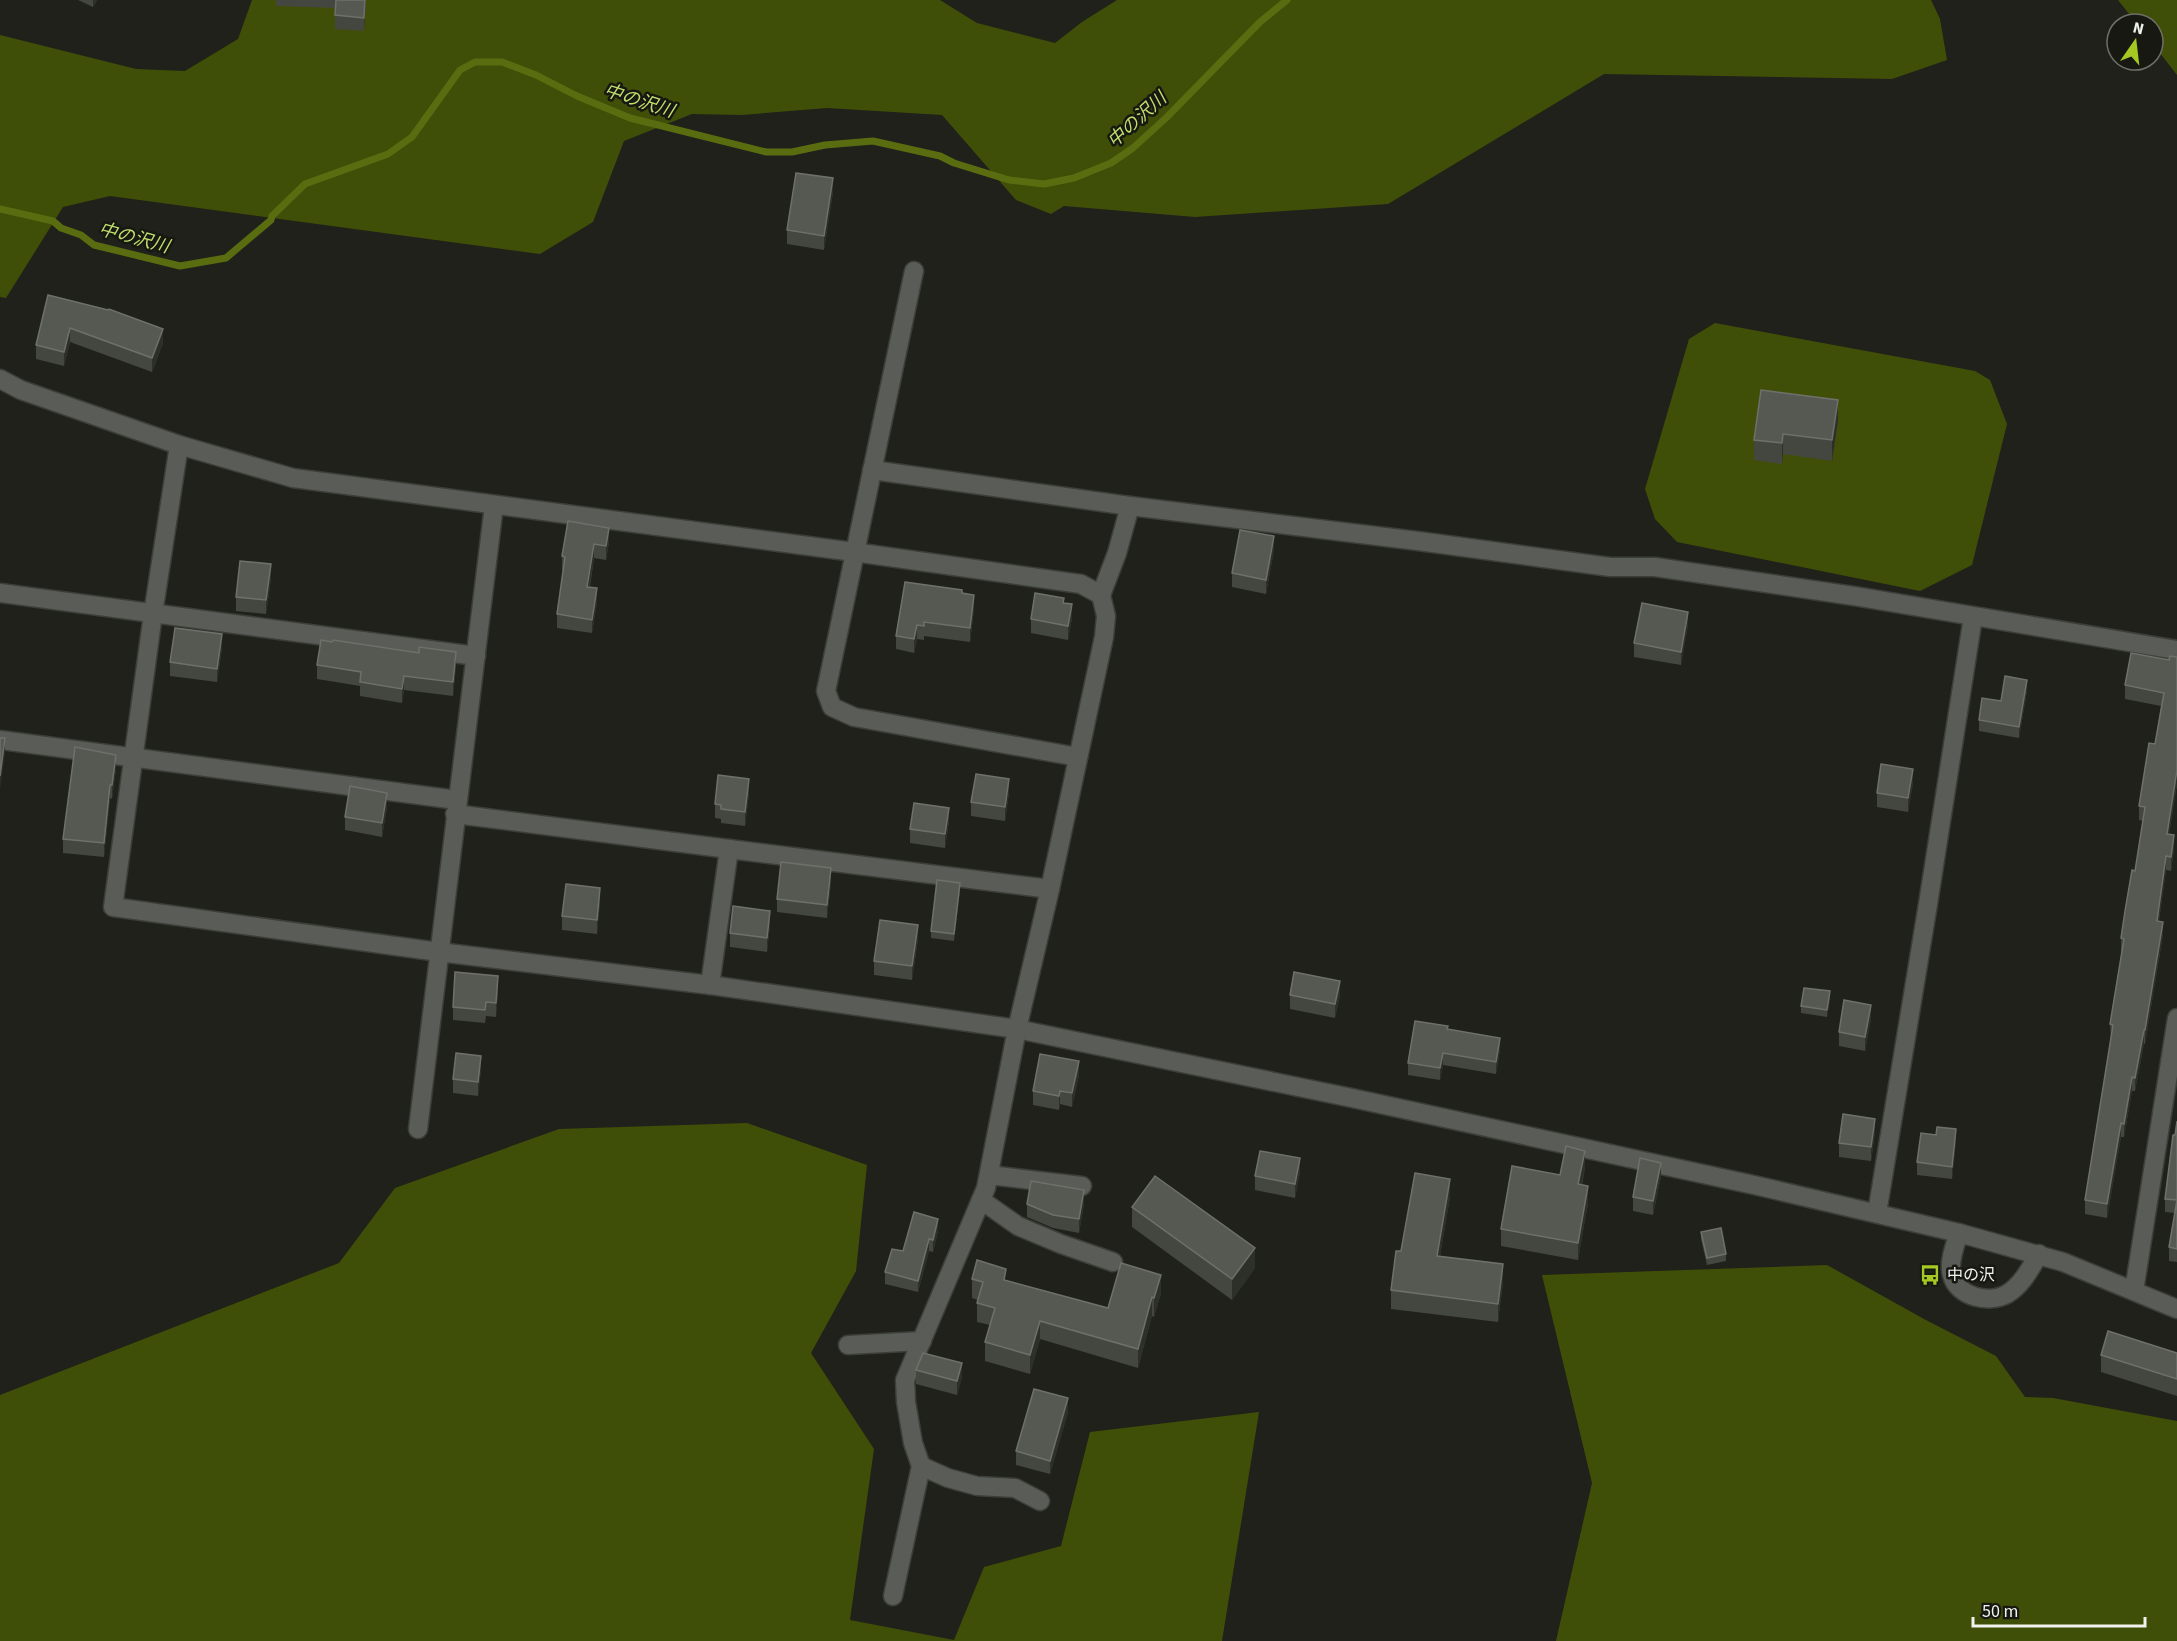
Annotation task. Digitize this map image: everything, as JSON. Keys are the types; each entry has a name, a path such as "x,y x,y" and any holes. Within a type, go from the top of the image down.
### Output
{"street":[{"path":"914,271 826,691 832,706 854,717 1078,757"},
{"path":"0,379 21,390 179,444 293,478 1081,584 1101,595"},
{"path":"179,444 113,907 439,952 710,985 1017,1029 1754,1185 1959,1233 2039,1254 2177,1310"},
{"path":"872,470 1130,506 1610,567 1655,567 1854,596 2177,650"},
{"path":"418,1129 494,505"},
{"path":"893,1596 921,1466 912,1443 905,1380 981,1200 989,1175 1017,1029 1050,889 1104,637 1106,616 1101,595 1117,553 1130,506"},
{"path":"0,593 476,656"},
{"path":"1877,1214 1973,617"},
{"path":"0,740 133,757 729,849 1050,889"},
{"path":"710,985 729,849"},
{"path":"2134,1292 2177,1018"},
{"path":"989,1175 1082,1186"},
{"path":"981,1200 1018,1226 1113,1262"},
{"path":"1959,1233 1951,1274 1958,1288 1972,1296 1990,1299 2006,1295 2021,1283 2039,1254"},
{"path":"848,1345 922,1341"},
{"path":"921,1466 948,1478 976,1486 1015,1488 1040,1501"}],"green space":[{"path":"252,0 940,0 977,23 1055,43 1082,22 1117,0 1931,0 1940,19 1947,60 1892,79 1604,74 1388,204 1195,217 1064,206 1051,214 1016,200 942,115 827,108 742,115 692,114 624,141 593,222 540,254 110,196 63,207 6,298 0,297 0,35 136,69 185,71 238,39"},
{"path":"2118,0 2177,0 2177,75 2165,60 2165,12 2128,12"},
{"path":"1715,323 1975,371 1990,380 2007,424 1972,565 1920,591 1677,542 1655,519 1645,489 1689,339"},
{"path":"747,1123 867,1165 856,1271 811,1353 874,1449 850,1620 954,1640 984,1567 1061,1546 1090,1432 1259,1412 1222,1641 0,1641 0,1395 339,1263 395,1188 559,1129"},
{"path":"1827,1265 1996,1356 2025,1397 2053,1398 2177,1421 2177,1641 1556,1641 1592,1483 1542,1275"}],"building":[{"path":"336,0 365,0 364,18 335,15"},
{"path":"796,173 833,178 824,236 787,230"},
{"path":"48,295 109,309 163,329 152,358 70,328 64,352 36,345"},
{"path":"1761,390 1838,400 1832,440 1783,434 1782,443 1754,440"},
{"path":"568,521 609,528 606,546 594,544 587,587 597,588 592,620 557,614 565,557 562,556"},
{"path":"1240,530 1274,536 1266,580 1232,573"},
{"path":"240,561 271,564 266,600 236,597"},
{"path":"905,582 962,590 962,593 974,595 970,628 924,622 924,626 917,625 914,639 896,636"},
{"path":"1035,593 1064,598 1063,603 1072,604 1068,626 1031,619"},
{"path":"1642,603 1688,612 1681,652 1634,643"},
{"path":"175,628 222,634 217,669 170,662"},
{"path":"321,640 419,653 419,647 456,652 453,682 404,676 402,689 360,682 361,672 317,665"},
{"path":"2131,653 2169,660 2170,656 2177,657 2177,770 2167,834 2174,835 2171,857 2166,856 2157,921 2163,922 2145,1030 2135,1078 2132,1077 2124,1124 2121,1123 2107,1204 2085,1200 2113,1025 2110,1024 2124,939 2121,938 2125,911 2132,870 2135,871 2145,807 2139,806 2149,743 2155,744 2164,693 2125,685"},
{"path":"2005,676 2027,680 2019,727 1979,720 1982,698 2001,701"},
{"path":"0,738 5,738 0,776"},
{"path":"75,747 116,755 112,785 110,785 104,843 63,839"},
{"path":"1881,764 1913,769 1908,798 1877,793"},
{"path":"976,774 1009,779 1005,807 971,802"},
{"path":"718,775 749,779 745,812 721,809 721,805 715,804"},
{"path":"350,786 387,793 382,823 345,817"},
{"path":"914,803 949,808 945,834 910,829"},
{"path":"781,862 831,868 827,905 777,899"},
{"path":"937,880 960,883 954,934 931,931"},
{"path":"566,884 600,888 597,920 562,916"},
{"path":"733,906 770,911 767,938 730,933"},
{"path":"880,920 918,925 912,966 874,961"},
{"path":"455,972 498,976 496,1003 486,1002 485,1010 453,1007"},
{"path":"1294,972 1340,981 1335,1004 1290,995"},
{"path":"1804,988 1830,991 1827,1010 1801,1006"},
{"path":"1844,1000 1871,1005 1865,1037 1839,1032"},
{"path":"1415,1021 1500,1038 1496,1062 1443,1053 1440,1068 1408,1063"},
{"path":"456,1053 481,1056 478,1082 453,1079"},
{"path":"1040,1054 1079,1061 1072,1093 1060,1091 1059,1096 1033,1091"},
{"path":"1843,1114 1875,1119 1871,1147 1839,1143"},
{"path":"2177,1121 2177,1200 2165,1199 2173,1135 2175,1135"},
{"path":"1937,1127 1956,1129 1952,1167 1917,1162 1921,1133 1936,1135"},
{"path":"1566,1146 1585,1151 1578,1184 1588,1186 1578,1243 1501,1229 1512,1166 1560,1175"},
{"path":"1260,1151 1300,1158 1295,1184 1255,1176"},
{"path":"1640,1158 1661,1163 1653,1201 1633,1197"},
{"path":"1415,1173 1450,1179 1437,1256 1503,1264 1498,1304 1391,1290 1396,1251 1401,1251"},
{"path":"1155,1176 1255,1248 1232,1279 1132,1207"},
{"path":"1031,1181 1084,1190 1079,1219 1053,1215 1027,1204"},
{"path":"2177,1200 2177,1249 2169,1247"},
{"path":"914,1212 938,1219 933,1240 929,1239 918,1281 885,1272 892,1249 903,1251"},
{"path":"1721,1228 1726,1254 1707,1258 1701,1232"},
{"path":"977,1260 1006,1269 1004,1280 1108,1308 1121,1263 1161,1275 1154,1298 1152,1297 1138,1349 1040,1321 1030,1355 985,1342 995,1308 977,1303 983,1282 972,1279"},
{"path":"2108,1331 2177,1353 2177,1379 2101,1355"},
{"path":"923,1353 962,1363 957,1381 916,1370"},
{"path":"1034,1389 1068,1398 1050,1461 1016,1451"}],"waterway":[{"name":"中の沢川","path":"0,209 53,221 61,228 81,235 94,245 180,266 226,258 271,220 272,216 305,184 388,154 412,137 460,70 475,62 502,62 630,118 766,152 792,152 825,145 873,141 940,156 954,163 1009,180 1044,184 1074,178 1111,163 1133,148 1167,117 1260,22 1287,0"}],"place":[{"name":"中の沢","path":"1930,1275"}]}
